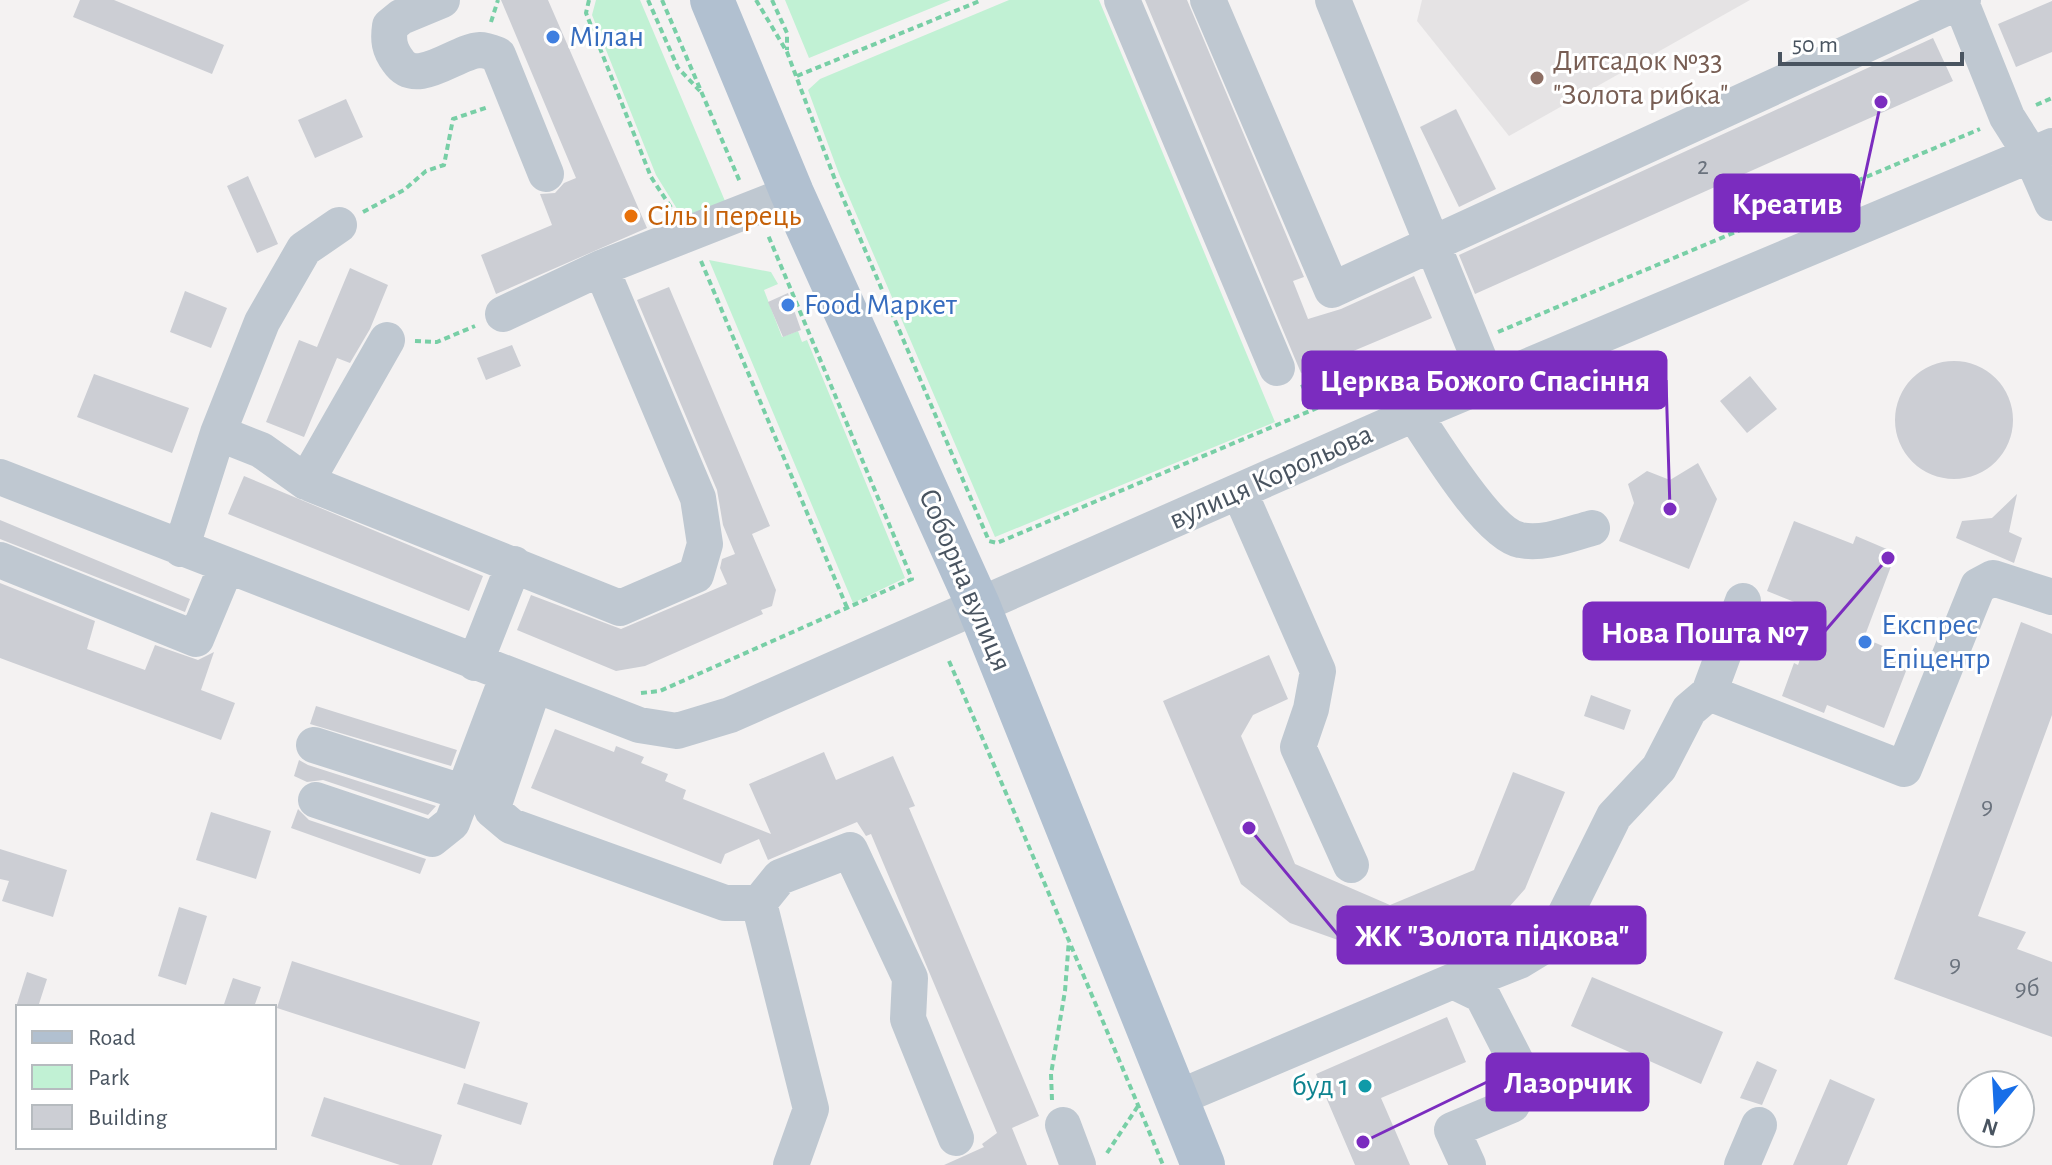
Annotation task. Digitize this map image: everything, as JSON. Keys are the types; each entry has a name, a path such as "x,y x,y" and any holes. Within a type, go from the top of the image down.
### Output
{"main road":[{"name":"Соборна вулиця","path":"712,0 792,193 978,605 1157,1102 1203,1165"}],"street":[{"path":"442,0 401,17 390,26 388,41 403,68 415,71 429,69 470,53 498,55 504,63 546,174"},
{"path":"1122,0 1277,368"},
{"path":"1208,0 1332,290 1960,0 2007,117 2042,150 2052,203"},
{"path":"1333,0 1489,383"},
{"name":"вулиця Корольова","path":"0,477 639,725 677,731 730,715 1414,414 2042,150"},
{"path":"503,314 601,268 792,193"},
{"path":"181,549 218,433 262,322 304,249 339,225"},
{"path":"218,433 261,450 306,482 620,608 696,575 705,544 698,498 601,268"},
{"path":"306,482 387,340"},
{"path":"1414,414 1471,497 1500,529 1516,540 1534,542 1592,528"},
{"path":"1239,491 1318,671 1311,709 1298,747 1351,865"},
{"path":"0,560 196,639 226,567"},
{"path":"475,663 514,564"},
{"path":"1709,693 1904,769 1978,586 1993,578 2052,597"},
{"path":"1157,1102 1453,981 1481,976 1519,961 1552,941 1614,816 1659,768 1689,710 1709,693 1743,601"},
{"path":"316,800 432,839 452,823 521,680"},
{"path":"521,680 492,810 511,826 725,903 759,903"},
{"path":"314,745 465,793"},
{"path":"759,903 780,877 850,850 910,978 908,1019 956,1138"},
{"path":"759,903 811,1109 791,1165"},
{"path":"1453,981 1482,995 1525,1079 1512,1105 1452,1130 1468,1165"},
{"path":"1063,1125 1078,1165"},
{"path":"1742,1165 1759,1125"}],"path":[{"path":"589,0 586,13 651,177 696,250 848,610"},
{"path":"648,0 678,68 702,93"},
{"path":"629,695 660,691 912,579 768,234 752,211 662,0"},
{"path":"756,0 787,52 834,177 989,541 997,543 2052,98"},
{"path":"772,0 787,33 787,52"},
{"path":"797,76 982,0"},
{"path":"339,225 404,190 426,171 444,165 453,119 517,97"},
{"path":"387,340 437,342 503,314"},
{"path":"1315,381 1325,405"},
{"path":"949,661 1069,936 1157,1102 1163,1165"},
{"path":"1063,1125 1052,1105 1051,1074 1065,991 1069,936"},
{"path":"1098,1165 1157,1102"}],"shaded area":[{"name":"Дитсадок №33 \"Золота рибка\"","path":"1422,0 1750,0 1509,136 1417,21"}],"green space":[{"path":"596,0 640,0 725,201 687,225 656,175 592,15"},
{"path":"785,0 951,0 809,58"},
{"path":"1009,0 1099,0 1275,422 995,537 839,174 808,90 820,79"},
{"path":"709,260 771,272 778,284 764,290 782,337 798,331 802,342 807,340 905,578 853,603"}],"building":[{"path":"80,0 114,0 224,45 212,74 73,17"},
{"path":"501,0 548,0 647,228 496,294 481,255 552,225 540,194 555,193 564,183 576,178"},
{"path":"1145,0 1187,0 1304,277 1293,281 1308,319 1341,309 1414,276 1432,318 1301,373"},
{"path":"2052,1 2052,52 2016,67 1998,24"},
{"path":"1933,38 1953,81 1475,294 1459,255"},
{"path":"346,99 363,137 315,158 298,120"},
{"path":"1456,109 1496,189 1459,207 1420,127"},
{"path":"248,176 278,244 257,253 227,186"},
{"path":"350,268 388,285 370,329 350,363 337,358 304,437 266,422 299,340 317,347"},
{"path":"669,287 770,526 752,534 776,590 772,606 761,610 763,614 645,666 616,671 517,630 531,595 621,629 727,584 720,568 722,559 735,554 723,525 717,490 637,300"},
{"path":"185,291 227,308 211,348 170,332"},
{"path":"788,293 801,330 783,337 768,302"},
{"path":"512,345 521,366 486,380 477,358"},
{"path":"1954,361 1977,366 1996,378 2008,397 2013,420 2008,443 1996,462 1977,474 1954,479 1931,474 1912,462 1900,443 1895,420 1900,397 1912,378 1931,366"},
{"path":"94,374 189,408 172,453 77,417"},
{"path":"1750,376 1777,409 1747,433 1720,401"},
{"path":"1698,463 1717,499 1689,569 1619,541 1634,503 1628,484 1647,471 1670,480"},
{"path":"244,476 483,576 469,611 228,514"},
{"path":"2017,494 2009,532 2022,538 2014,563 1956,538 1962,521 1992,518"},
{"path":"0,520 190,599 185,612 0,539"},
{"path":"1794,521 1853,544 1856,536 1896,553 1864,638 1911,658 1884,728 1827,705 1824,713 1782,696 1794,663 1798,665 1817,611 1767,591"},
{"path":"0,583 95,621 87,649 145,670 155,645 198,660 214,652 201,690 235,703 221,740 0,658"},
{"path":"2021,622 2052,634 2052,715 1978,916 2026,932 2017,949 2052,962 2052,1037 1894,979"},
{"path":"1269,655 1288,699 1253,715 1241,736 1295,864 1390,905 1474,870 1513,772 1565,792 1525,889 1502,915 1430,953 1386,957 1290,923 1241,884 1163,701"},
{"path":"1591,695 1631,710 1624,730 1584,716"},
{"path":"316,706 457,750 451,766 310,724"},
{"path":"555,729 614,752 616,746 644,757 641,763 668,774 665,781 686,790 683,799 771,834 749,784 824,752 836,780 893,756 915,806 909,808 1039,1116 1012,1128 1027,1165 944,1165 984,1147 982,1144 997,1133 871,834 866,836 857,822 768,860 759,839 725,854 721,864 531,788"},
{"path":"299,760 436,806 428,815 323,780 307,782 294,776"},
{"path":"298,809 309,820 426,859 420,874 291,828"},
{"path":"211,812 271,831 256,879 196,860"},
{"path":"0,849 67,870 53,917 2,901 9,881 0,879"},
{"path":"179,907 207,916 186,985 158,976"},
{"path":"292,961 480,1022 465,1069 277,1008"},
{"path":"27,972 47,979 39,1005 17,1005"},
{"path":"1592,977 1723,1032 1701,1084 1571,1026"},
{"path":"233,978 261,987 255,1005 224,1005"},
{"name":"буд 1","path":"1447,1017 1466,1062 1381,1098 1410,1165 1355,1165 1316,1074"},
{"path":"1757,1061 1777,1070 1762,1105 1740,1098"},
{"path":"1830,1079 1875,1099 1847,1165 1793,1165"},
{"path":"464,1083 528,1103 521,1125 457,1104"},
{"path":"324,1097 442,1135 432,1165 400,1165 311,1136"}],"place":[{"name":"Мілан","path":"553,37"},
{"name":"Дитсадок №33 \"Золота рибка\"","path":"1537,78"},
{"name":"Креатив","path":"1881,102"},
{"name":"Сіль і перець","path":"631,216"},
{"name":"Food Маркет","path":"788,305"},
{"name":"Церква Божого Спасіння","path":"1670,509"},
{"name":"Нова Пошта №7","path":"1888,558"},
{"name":"Експрес Епіцентр","path":"1865,642"},
{"name":"ЖК \"Золота підкова\"","path":"1249,828"},
{"name":"буд 1","path":"1365,1086"},
{"name":"Лазорчик","path":"1363,1142"}]}
